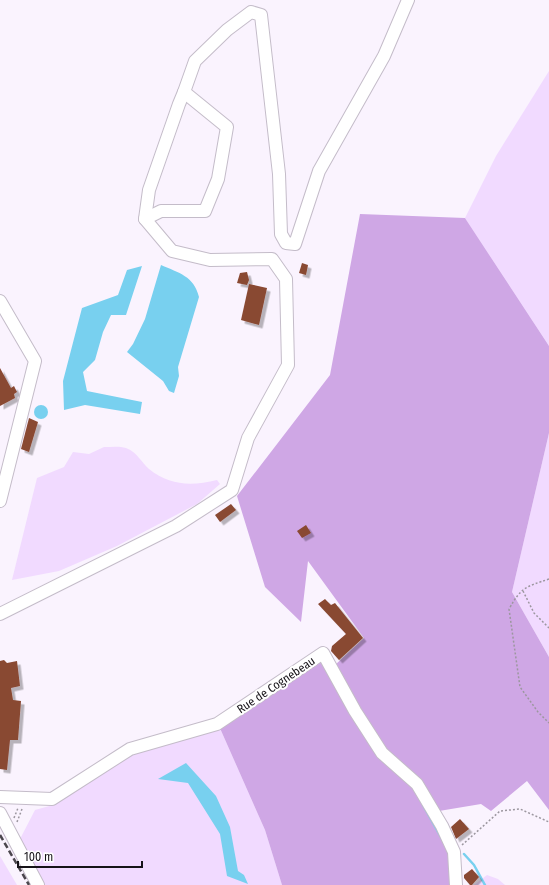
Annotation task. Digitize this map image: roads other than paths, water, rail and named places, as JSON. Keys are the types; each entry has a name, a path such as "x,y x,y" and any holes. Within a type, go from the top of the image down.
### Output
{"street":[{"path":"0,614 176,526 232,490 248,438 288,365 286,279 272,258 210,260 172,251 146,220 149,190 195,60 227,30 251,12 261,15 279,174 281,234 286,243 295,244 319,171 384,56 408,0"},
{"path":"146,220 161,211 205,211 218,179 227,127 184,92"},
{"path":"0,301 35,361 0,502"},
{"name":"Rue de Cognebeau","path":"0,797 52,799 130,749 217,724 324,653 355,711 382,753 417,784 442,826 454,852 456,885"},
{"path":"0,813 11,829 38,885"}],"water":[{"path":"161,265 180,273 190,280 197,290 199,297 178,367 179,376 174,393 169,391 163,381 127,352 133,344 145,319"},
{"path":"142,266 126,315 111,315 103,332 95,360 83,372 87,391 142,402 140,414 85,405 64,410 63,381 82,308 118,295 127,270"},
{"path":"41,405 46,407 48,412 46,417 41,419 36,417 34,412 36,407"},
{"path":"186,763 216,796 230,827 238,871 244,875 248,884 227,876 220,834 188,783 158,779"}],"waterway":[{"path":"423,805 442,839"},
{"path":"464,854 474,865 485,885"}],"railway":[{"path":"0,835 29,885"}]}
